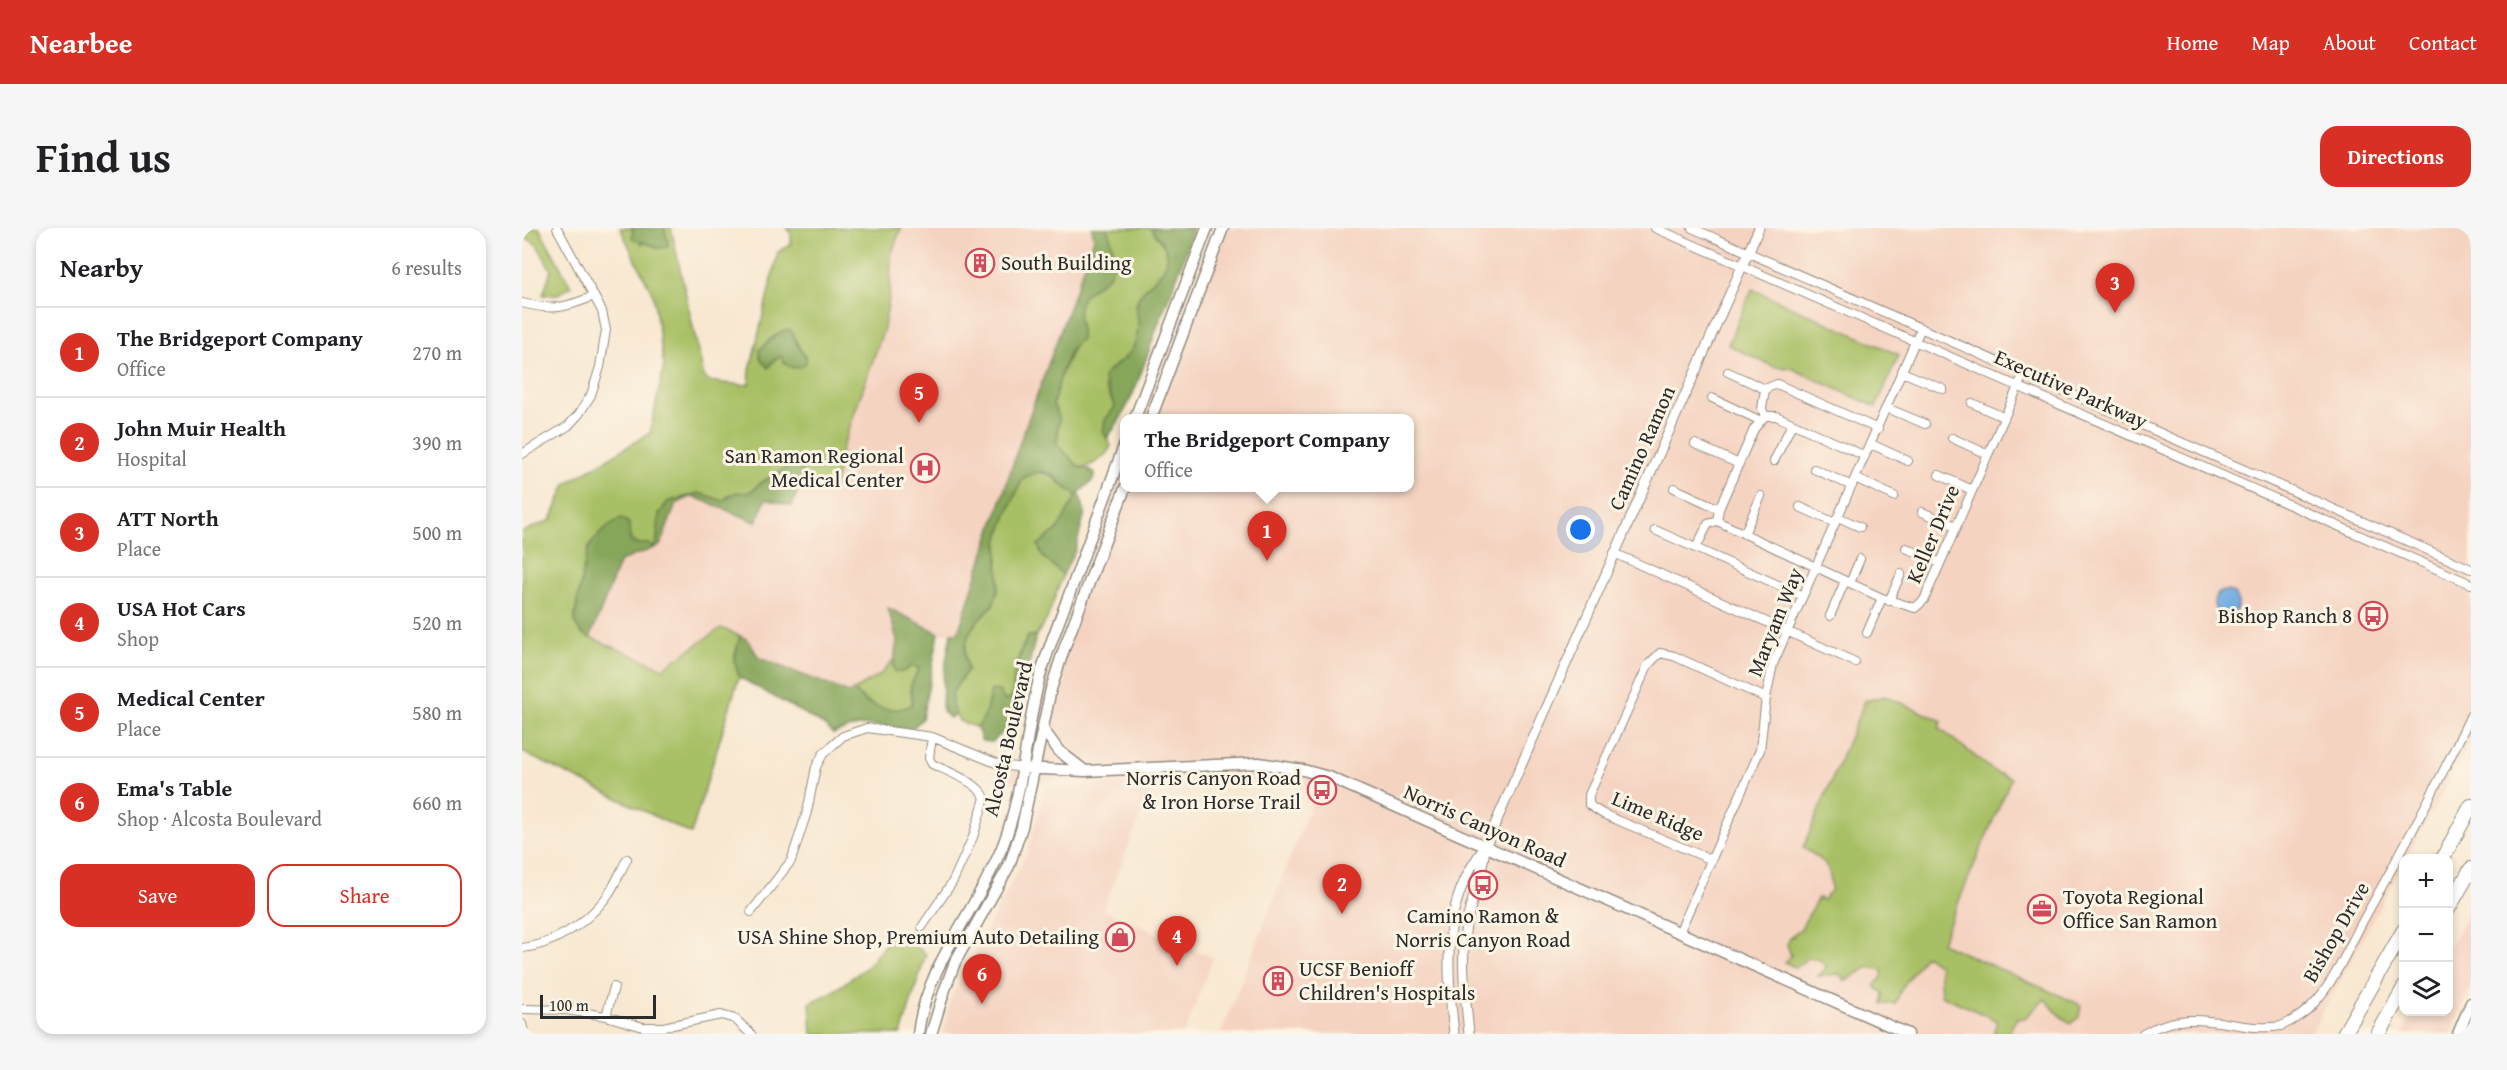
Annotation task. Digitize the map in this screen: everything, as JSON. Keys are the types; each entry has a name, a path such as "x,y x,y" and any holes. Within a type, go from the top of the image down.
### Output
{"highway":[{"path":"2445,854 2471,806"},
{"path":"2449,908 2471,869"},
{"path":"2344,1034 2399,937"},
{"path":"2378,1034 2399,995"}],"main road":[{"path":"1136,414 1206,228"},
{"path":"1153,414 1223,228"},
{"name":"Alcosta Boulevard","path":"918,1034 920,1017 930,987 989,876 1003,843 1023,768 1030,721 1045,658 1120,459"},
{"name":"Alcosta Boulevard","path":"932,1034 955,962 1009,866 1022,827 1036,770 1042,728 1065,646 1123,492"},
{"path":"1042,728 1059,751 1085,771"},
{"name":"Norris Canyon Road","path":"1023,768 1085,771 1157,766 1273,764 1329,777 1908,1034"},
{"path":"2458,1034 2470,1005"}],"street":[{"path":"522,454 568,426 579,414 591,395 600,367 606,330 602,311 557,228"},
{"name":"Executive Parkway","path":"1656,228 2471,584"},
{"name":"Executive Parkway","path":"1692,228 2471,569"},
{"name":"Camino Ramon","path":"1454,1034 1449,968 1450,928 1458,895 1471,864 1485,847 1759,228"},
{"path":"522,303 551,308 566,307 594,296"},
{"name":"Maryam Way","path":"1679,933 1760,750 1766,698 1773,664 1921,328"},
{"path":"2000,378 2005,365"},
{"path":"1728,372 1765,389 1777,384 1785,386 1878,429"},
{"path":"1902,372 1943,389"},
{"name":"Keller Drive","path":"1717,521 1885,600 1910,608 1919,606 1924,600 2024,373"},
{"path":"1696,548 1708,524 1717,521 1719,509 1738,464 1762,418 1765,389"},
{"path":"1712,398 1762,418 1776,416 1865,456"},
{"path":"1972,403 2004,417"},
{"path":"1887,408 1925,424"},
{"path":"1774,461 1792,423"},
{"path":"1952,438 1987,454"},
{"path":"1695,444 1738,464"},
{"path":"1871,444 1908,461"},
{"path":"1814,469 1894,496"},
{"path":"1939,475 1972,490"},
{"path":"1674,488 1719,509"},
{"path":"1744,534 1761,496"},
{"path":"1800,507 1860,527"},
{"path":"1922,512 1956,526"},
{"path":"1655,530 1803,596"},
{"path":"1906,548 1940,563"},
{"path":"1614,554 1855,662"},
{"path":"1830,616 1860,559"},
{"path":"1866,633 1901,574"},
{"name":"Lime Ridge","path":"1713,860 1603,814 1589,805 1589,795 1648,664 1660,652 1674,656 1766,698"},
{"name":"Bishop Drive","path":"2143,1034 2157,1027 2184,1021 2234,1030 2268,1030 2287,1023 2309,1009 2324,991 2373,904 2426,807 2471,716"},
{"path":"751,912 790,861 807,812 816,767 831,745 843,736 867,728 932,737 1001,765 1023,768"},
{"path":"922,927 953,880 974,837 985,798 983,792 932,764 929,759 932,737"},
{"name":"Camino Ramon","path":"1469,1034 1464,945 1474,889 1483,868 1485,847"},
{"path":"522,948 536,946 559,937 583,920 606,899 627,859"},
{"path":"606,1016 614,987"},
{"path":"522,1009 566,1010 606,1016 643,1027 663,1030 721,1016 735,1019 751,1034"},
{"path":"522,1024 524,1034"}],"shaded area":[{"name":"San Ramon Regional Medical Center","path":"901,228 1092,228 1094,239 1022,436 958,633 939,633 888,608 897,640 894,659 880,675 849,693 759,658 748,640 721,628 663,668 590,638 620,561 660,546 676,504 692,496 756,522 766,499 792,506 801,484 826,492 835,487 841,452 884,328 890,291 891,255"},
{"path":"1216,228 2471,228 2471,741 2408,854 2399,854 2399,870 2311,1034 1221,1034 1316,792 1287,782 1251,779 1155,780 1103,910 1213,958 1184,1034 943,1034 950,999 1028,851 1045,787 1139,781 1008,782 1120,483 1120,492 1414,492 1414,414 1146,414"},
{"path":"2471,906 2471,986 2451,1034 2402,1034 2412,1016 2453,1016 2453,940"}],"green space":[{"path":"522,228 539,228 571,286 558,294 543,295 551,270 537,245 522,235"},
{"path":"620,228 633,228 641,244 668,240 664,228 671,228 704,377 708,381 749,384 750,370 778,252 791,244 791,234 787,228 901,228 891,255 890,291 884,328 841,452 835,487 826,493 801,484 803,477 794,463 750,492 730,494 723,501 699,493 668,502 659,514 657,542 653,548 632,540 628,523 612,523 590,545 588,550 575,613 575,624 582,634 663,668 721,628 740,636 734,660 739,677 691,834 522,752 522,532 551,520 566,484 650,433 664,366 653,295","holes":["782,331 795,337 799,350 775,359 766,342"]},
{"path":"633,228 664,228 668,247 658,248 635,240 632,238"},
{"path":"1092,228 1107,228 1114,258 1112,270 1081,301 1079,310 1081,338 1071,349 1053,404 1059,418 1057,444 1079,467 1095,473 1093,480 1079,493 1085,512 1075,551 1063,575 1042,556 1038,545 1058,529 1077,495 1049,473 1034,473 1023,478 999,538 999,581 996,598 968,636 965,655 968,669 952,695 955,714 950,718 942,712 943,679 951,633 958,633 1022,436 1094,239"},
{"path":"1107,228 1151,228 1165,249 1168,258 1164,270 1138,299 1136,305 1139,328 1133,349 1109,370 1105,386 1115,407 1105,422 1104,430 1111,446 1098,461 1089,466 1079,467 1057,444 1059,418 1053,404 1061,374 1081,332 1078,314 1080,302 1087,291 1109,275 1110,236"},
{"path":"1151,228 1193,228 1132,396 1123,414 1120,414 1117,425 1107,438 1103,431 1105,420 1115,407 1103,377 1134,346 1140,296 1166,263 1167,255 1164,246"},
{"path":"1752,289 1899,355 1876,407 1791,368 1774,367 1728,345"},
{"path":"790,329 806,356 806,363 792,368 781,357 775,359 768,368 760,358 759,350 782,331"},
{"path":"800,462 803,477 792,506 766,499 756,522 692,496 676,504 660,546 620,561 590,638 579,630 575,620 588,550 598,536 612,524 621,518 629,523 630,541 633,544 649,544 653,548 657,542 659,514 668,502 699,493 723,501 736,492 752,491 759,484 794,463"},
{"path":"1037,472 1050,475 1077,495 1058,529 1038,545 1043,556 1063,575 1047,619 1036,636 1028,636 1021,650 1012,697 1005,702 989,698 983,723 977,728 959,721 950,702 952,693 968,669 965,649 968,636 996,598 999,581 998,546 1004,523 1023,478"},
{"path":"888,608 939,633 922,719 912,729 865,725 833,734 824,725 739,677 734,660 740,636 748,640 759,658 849,693 854,690 866,701 881,708 905,708 912,704 911,685 919,668 911,666 903,672 896,672 893,668 897,640"},
{"path":"1028,636 1036,636 1015,722 992,742 982,741 977,728 985,715 991,690 999,691 1005,701 1012,697 1015,667"},
{"path":"894,659 893,668 903,672 912,666 919,668 911,685 912,704 905,708 881,708 859,696 854,690 880,675"},
{"path":"1885,696 1942,721 1939,728 1995,772 2011,778 1941,943 2081,1005 2079,1017 2071,1023 2060,1016 2045,999 2025,1018 2016,1019 2008,1034 1993,1034 1998,1021 1941,995 1939,965 1925,955 1902,988 1895,1004 1882,1004 1883,993 1874,986 1882,977 1882,970 1868,967 1846,981 1839,974 1818,976 1827,967 1818,959 1807,958 1796,968 1785,962 1791,955 1787,945 1790,938 1800,930 1818,898 1823,900 1831,891 1830,875 1825,864 1803,848 1865,701"},
{"path":"896,930 926,954 901,1034 812,1034 810,1003 832,992 867,967"}],"water":[{"path":"2226,591 2231,592 2237,598 2237,608 2231,614 2226,615 2221,614 2215,608 2214,603 2215,598 2221,592"}],"place":[{"name":"South Building","path":"980,263"},
{"name":"ATT North","path":"2115,313"},
{"name":"Medical Center","path":"919,423"},
{"name":"San Ramon Regional Medical Center","path":"925,468"},
{"name":"The Bridgeport Company","path":"1267,561"},
{"name":"Bishop Ranch 8","path":"2373,616"},
{"name":"Norris Canyon Road & Iron Horse Trail","path":"1322,790"},
{"name":"Camino Ramon & Norris Canyon Road","path":"1483,885"},
{"name":"Toyota Regional Office San Ramon","path":"2042,909"},
{"name":"John Muir Health","path":"1342,914"},
{"name":"USA Shine Shop, Premium Auto Detailing","path":"1120,937"},
{"name":"USA Hot Cars","path":"1177,966"},
{"name":"UCSF Benioff Children's Hospitals","path":"1278,981"},
{"name":"Ema's Table","path":"982,1004"}]}
